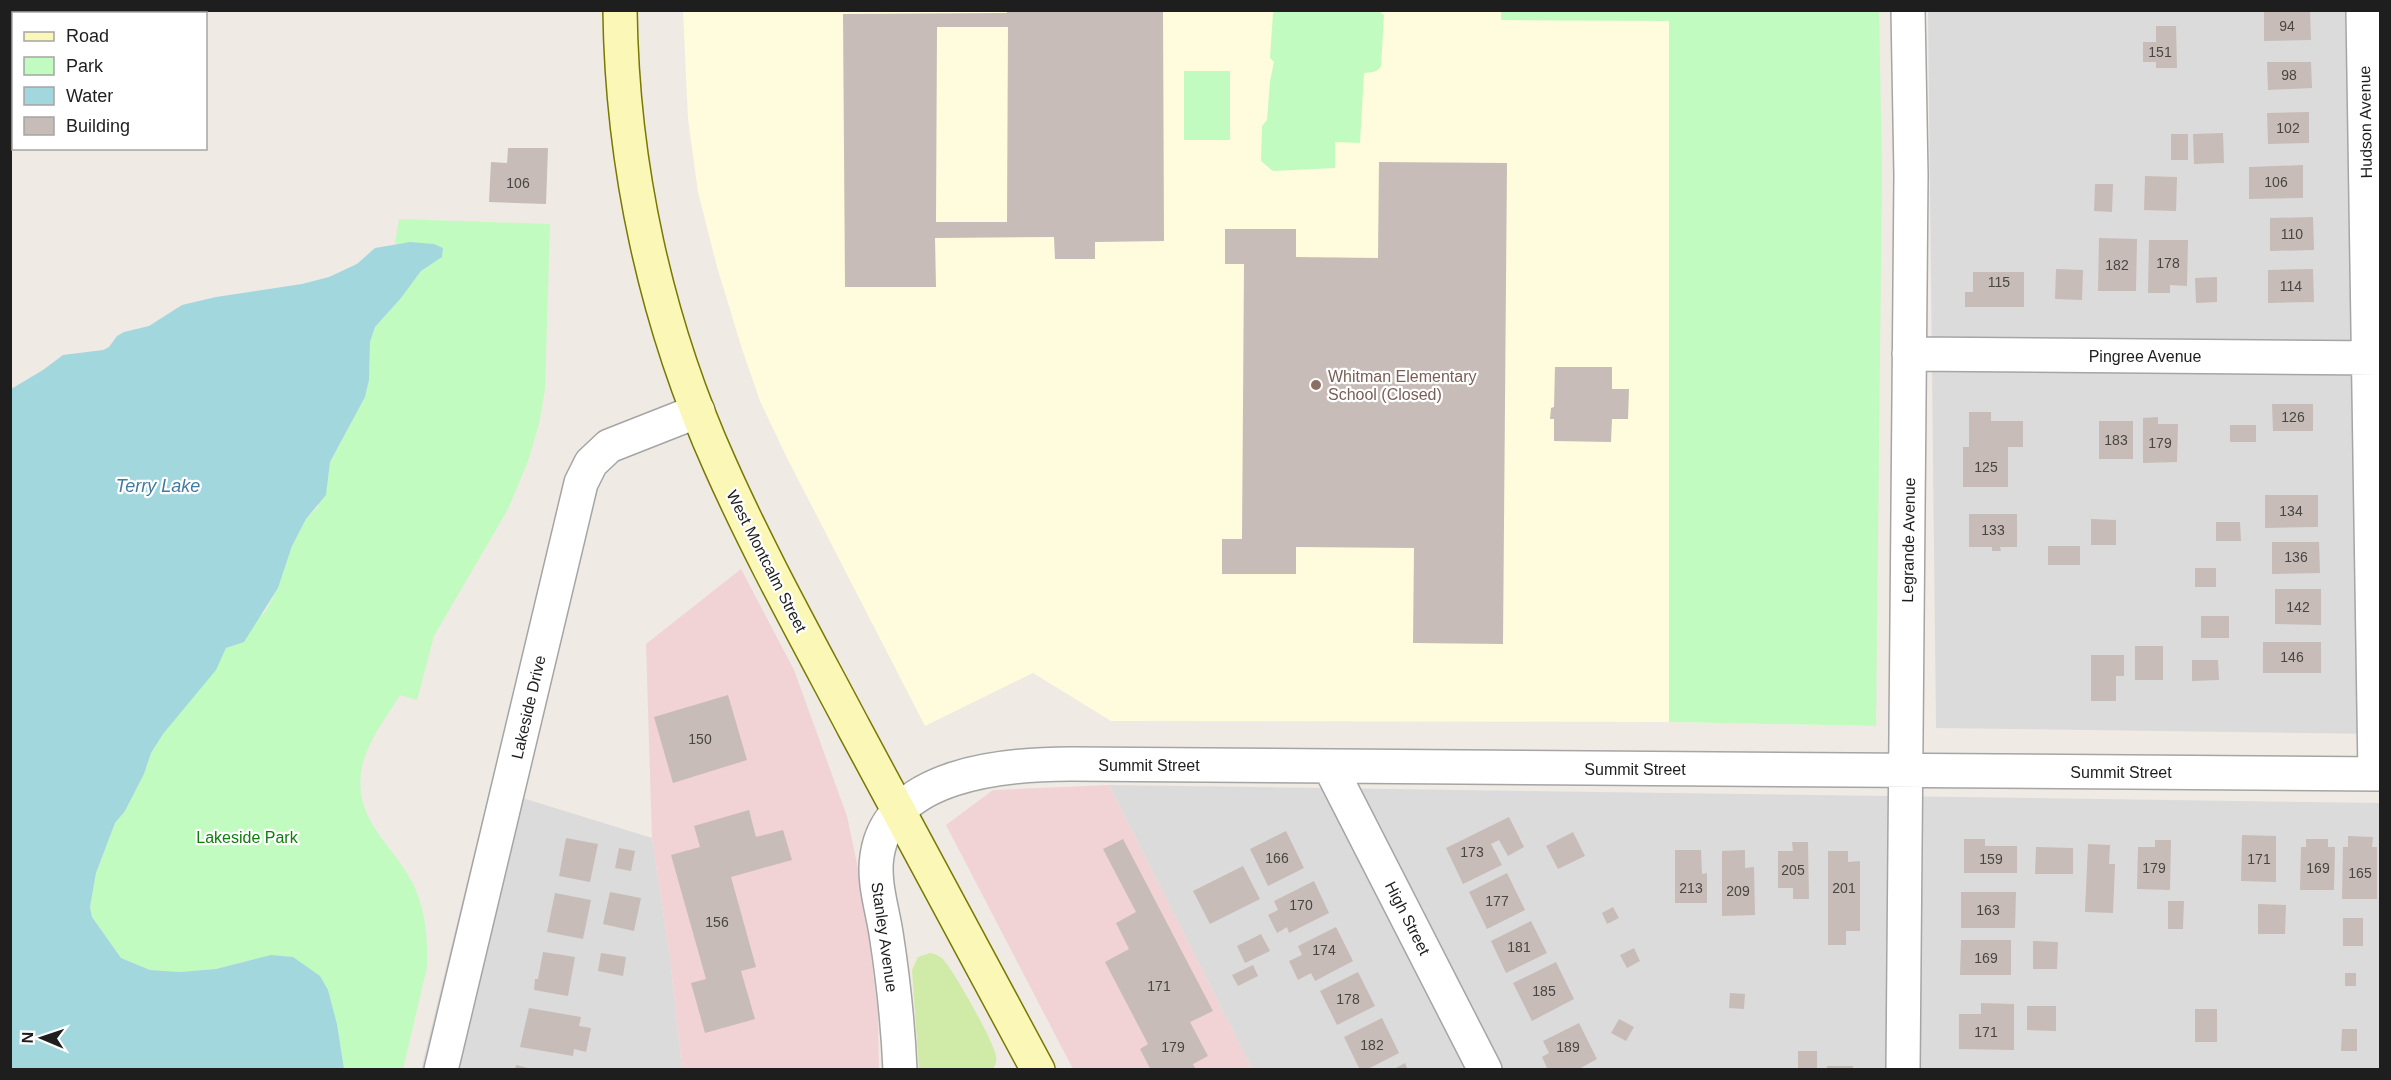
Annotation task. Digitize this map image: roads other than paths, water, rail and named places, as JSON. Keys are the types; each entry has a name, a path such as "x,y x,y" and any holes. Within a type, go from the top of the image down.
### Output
{"main road":[{"name":"West Montcalm Street","path":"620,10 627,125 640,208 663,308 698,411 724,474 779,588 1038,1070"}],"street":[{"name":"Legrande Avenue","path":"1903,1070 1911,175 1908,10"},
{"name":"Hudson Avenue","path":"2363,10 2374,358 2378,774"},
{"name":"Pingree Avenue","path":"1910,354 2374,358"},
{"name":"Lakeside Drive","path":"441,1070 581,483 591,463 609,446 698,411"},
{"name":"Summit Street","path":"900,811 930,789 948,781 985,770 1011,766 1330,766 2378,774"},
{"name":"High Street","path":"1330,766 1485,1070"},
{"name":"Stanley Avenue","path":"900,811 881,838 876,872 892,972 900,1070"}],"water":[{"name":"Terry Lake","path":"410,242 434,244 443,248 442,257 421,271 375,327 370,342 369,380 365,397 330,462 326,495 306,519 292,546 278,588 244,642 226,648 216,670 163,734 151,753 144,774 125,811 115,823 96,873 90,907 92,917 121,958 150,970 180,972 216,969 271,955 293,957 320,976 328,990 337,1024 344,1069 11,1069 11,389 63,355 103,350 124,332 149,326 182,305 216,297 302,284 329,277 357,264 375,248"}],"place":[{"name":"Whitman Elementary School (Closed)","path":"1316,385"}],"park label":[{"name":"Lakeside Park","path":"247,837"}]}
